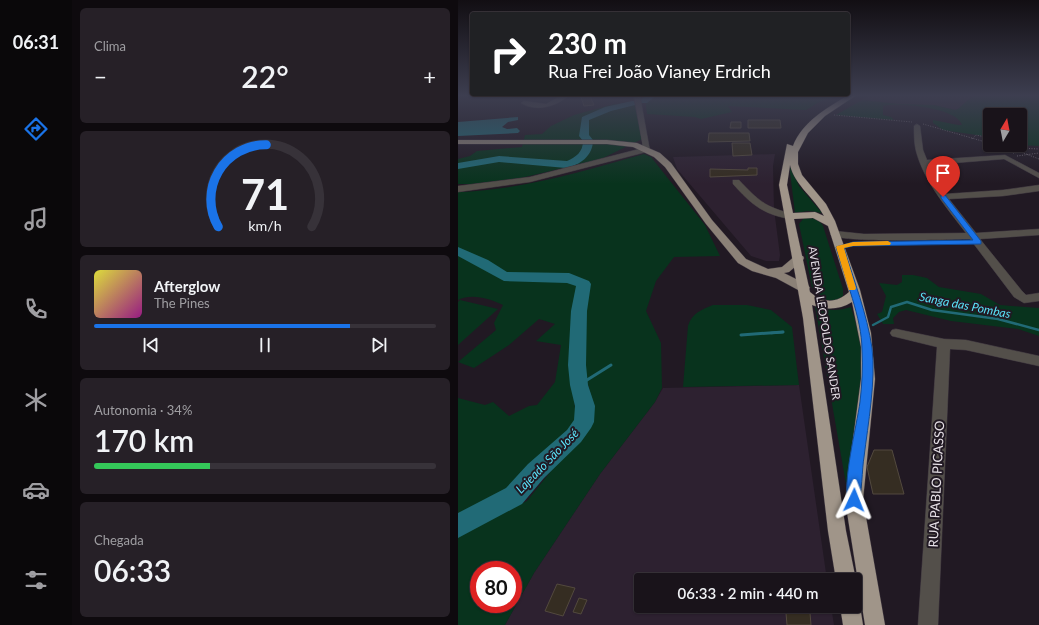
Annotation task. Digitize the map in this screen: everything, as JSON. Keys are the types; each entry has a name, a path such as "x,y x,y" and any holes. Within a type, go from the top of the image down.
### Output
{"highway":[{"name":"AVENIDA LEOPOLDO SANDER","path":"805,125 791,143 785,166 783,185 804,291 822,407 837,531 845,573"},
{"path":"811,125 801,140 795,153 794,164 801,180 822,205 834,229 862,320 868,363 866,401 854,482 854,500 875,625"},
{"path":"790,216 815,215 834,229"},
{"path":"804,291 817,303 834,305 843,304 854,294"},
{"path":"851,613 853,625"}],"main road":[{"path":"458,142 607,142 628,144 646,149 657,154 668,165 709,222 742,261 804,291"},
{"path":"766,272 785,270 798,258"}],"street":[{"path":"458,189 478,188 533,179 646,149 642,125"},
{"path":"917,126 918,144 923,163 933,184 1018,294 1024,299 1039,297"},
{"path":"923,163 1007,155 1039,176"},
{"path":"736,182 768,212 790,216"},
{"path":"943,197 997,194 1039,188"},
{"path":"834,229 864,237 1039,239"},
{"path":"840,247 853,244 976,239 1039,232"},
{"path":"896,333 944,344 966,345 1039,361"},
{"name":"RUA PABLO PICASSO","path":"928,625 944,344"}],"path":[{"path":"929,125 983,141"},
{"path":"972,139 976,135 983,136"},
{"path":"1027,148 1039,149"},
{"path":"1001,152 1007,155 1028,156 1039,159"},
{"path":"1007,155 1021,152 1028,156 1039,153"}],"shaded area":[{"path":"775,154 773,166 774,209 780,255 779,261 766,261 751,256 677,169 673,157"},
{"path":"799,385 826,573 634,573 634,613 832,613 834,625 505,625 512,613 522,613 522,595 534,573 600,474 655,402 663,388"}],"green space":[{"path":"639,125 642,139 601,159 521,178 472,184 458,184 458,159 470,156 477,151 522,147 525,135 542,134 551,126"},
{"path":"936,125 983,125 983,136 943,130"},
{"path":"1027,125 1039,125 1039,146 1027,145"},
{"path":"644,154 651,157 705,225 720,256 674,257 656,281 646,311 661,343 662,388 655,402 600,474 534,573 522,595 522,561 470,561 470,613 512,613 505,625 458,625 458,531 527,501 591,421 591,395 586,378 573,383 576,421 514,484 475,510 458,518 458,398 485,405 493,402 509,416 529,406 537,405 555,382 561,345 536,341 555,324 539,319 509,345 474,368 458,362 496,330 494,323 503,305 487,299 475,297 458,300 458,192 505,188 575,173"},
{"path":"789,164 799,186 822,213 808,211 795,213"},
{"path":"804,218 812,218 817,220 823,226 843,289 843,296 838,300 831,301 824,299 812,287 799,224"},
{"path":"902,275 913,275 927,278 939,287 981,294 1000,305 1039,308 1039,336 1018,329 951,321 906,310 899,312 893,318 894,324 883,324 877,314 882,312 886,296 879,283 897,285 902,282"},
{"path":"460,300 498,309 458,345 458,302"},
{"path":"713,305 747,305 771,310 792,327 799,385 683,387 688,326 695,315 701,310"},
{"path":"815,306 833,310 851,307 861,340 862,385 846,484"}],"water":[{"path":"458,125 504,125 502,127 507,129 517,128 520,131 518,133 458,136"}],"building":[{"path":"730,125 741,125 741,128 730,128"},
{"path":"748,125 781,125 781,128 748,128"},
{"path":"709,133 749,133 750,141 708,142"},
{"path":"732,143 750,143 752,155 733,156"},
{"path":"748,168 757,168 757,175 710,177 710,169 748,170"},
{"path":"874,450 892,450 904,494 873,494 867,467"},
{"path":"557,584 575,588 563,616 545,611"},
{"path":"579,598 587,600 581,614 573,612"},
{"path":"786,613 810,613 811,625 787,625"}],"waterway":[{"name":"Lajeado São José","path":"458,166 499,159 566,165 579,159 587,149 588,140 584,136 585,125"},
{"name":"Lajeado São José","path":"458,251 483,263 504,276 569,278 584,284 579,311 577,365 579,385 585,406 584,422 574,436 536,471 514,496 458,526"},
{"name":"Sanga das Pombas","path":"873,325 888,317 891,307 907,302 932,310 998,319 1039,330"},
{"name":"Sanga das Pombas","path":"741,335 783,332 771,333"},
{"name":"Sanga das Pombas","path":"579,385 611,365"}],"slow traffic":[{"path":"852,288 840,247 853,244 888,243"}],"route":[{"path":"854,500 854,482 866,401 868,363 862,320 840,247 853,244 978,242 943,197"}]}
